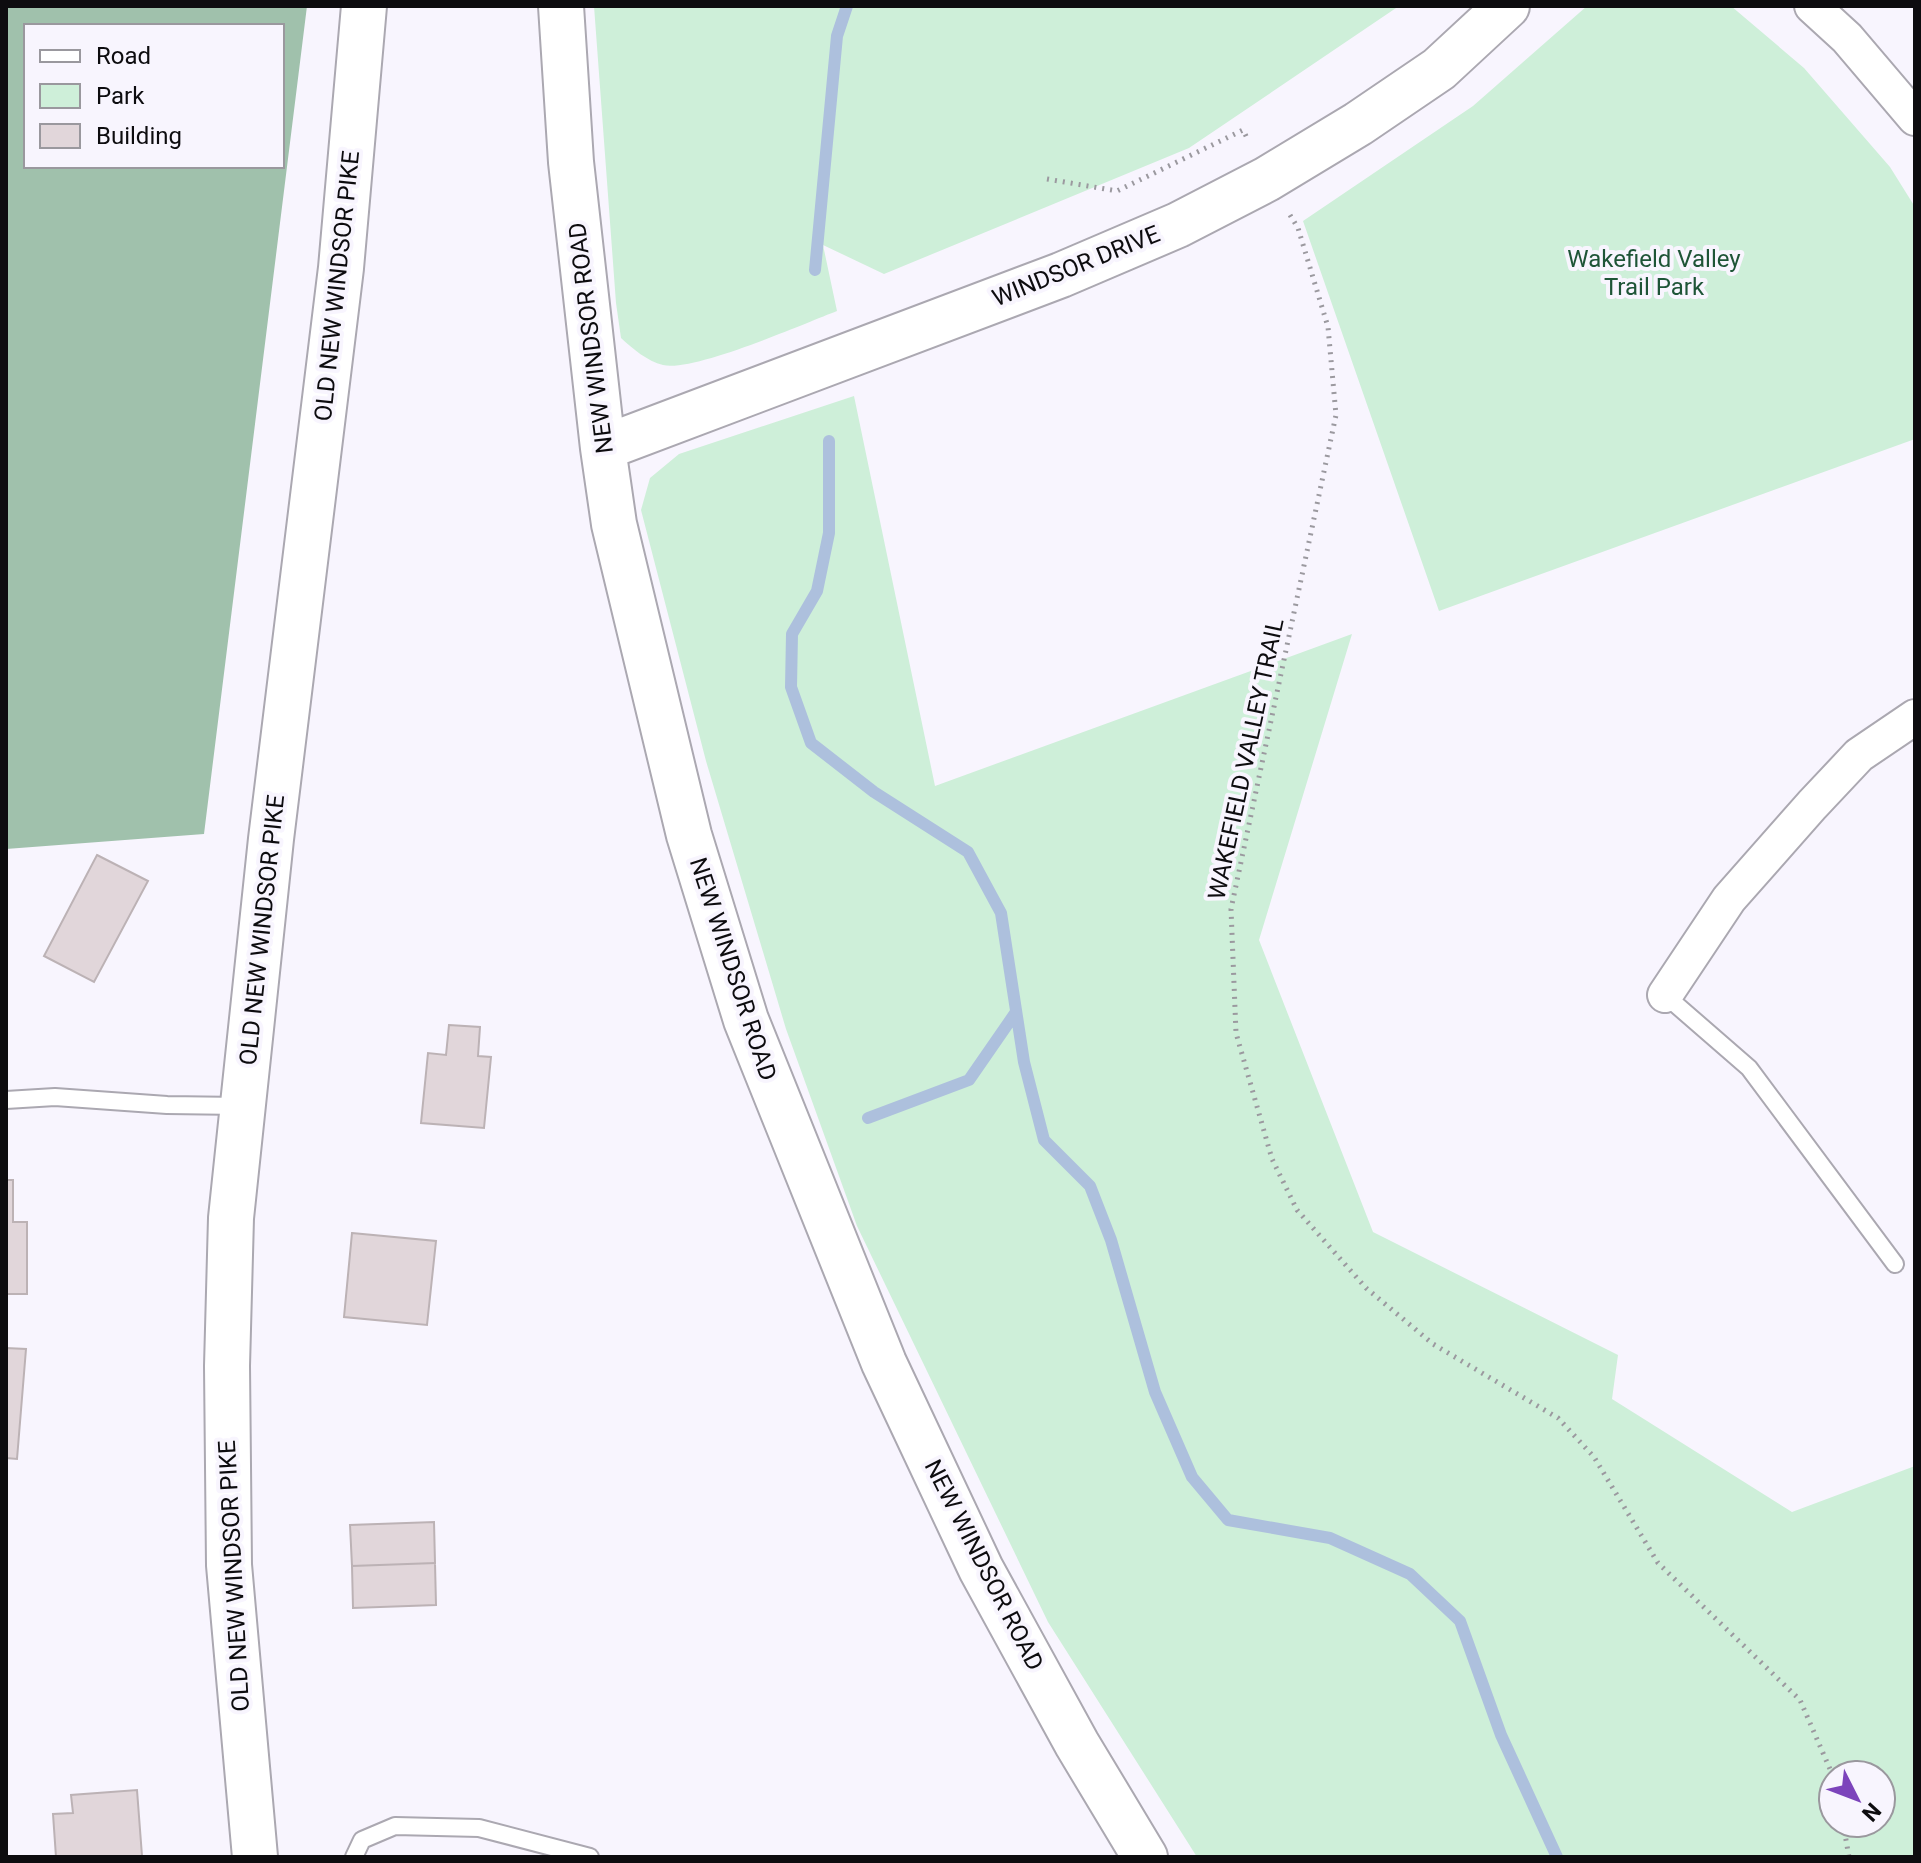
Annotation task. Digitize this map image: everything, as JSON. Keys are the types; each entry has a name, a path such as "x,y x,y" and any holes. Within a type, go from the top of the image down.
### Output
{"street":[{"name":"OLD NEW WINDSOR PIKE","path":"255,1857 229,1565 227,1461 231,1218 271,839 341,268 364,6"},
{"name":"NEW WINDSOR ROAD","path":"561,6 571,162 614,524 685,820 746,1020 884,1363 968,1541 1077,1744 1145,1857"},
{"name":"WINDSOR DRIVE","path":"603,448 1061,275 1178,225 1267,179 1358,124 1439,69 1507,6"},
{"path":"1812,6 1847,38 1915,118"},
{"path":"1665,995 1729,899 1812,805 1859,755 1915,717"}],"lane":[{"path":"1665,995 1749,1068 1895,1264"},
{"path":"6,1100 55,1097 167,1105 242,1106"},
{"path":"354,1857 362,1840 395,1826 479,1828 590,1857"}],"path":[{"name":"WAKEFIELD VALLEY TRAIL","path":"1047,179 1117,191 1243,130 1267,179 1298,228 1328,327 1336,415 1231,909 1236,1033 1272,1159 1297,1210 1366,1288 1433,1344 1558,1418 1594,1457 1658,1563 1800,1700 1826,1759"}],"green space":[{"path":"6,6 307,6 204,834 6,849"},
{"path":"594,6 1399,6 1189,148 884,274 823,245 837,311 749,346 698,361 663,365 651,361 621,338"},
{"name":"Wakefield Valley Trail Park","path":"1587,6 1731,6 1804,68 1890,167 1915,207 1915,439 1439,611 1303,221 1473,106"},
{"path":"854,396 935,786 1352,634 1259,940 1373,1232 1618,1355 1612,1399 1792,1512 1915,1466 1915,1857 1197,1857 1048,1622 857,1226 786,1029 706,761 641,510 650,478 679,454"}],"building":[{"path":"97,855 148,881 94,982 44,956"},
{"path":"449,1025 480,1027 478,1056 491,1057 484,1128 421,1123 428,1053 446,1055"},
{"path":"6,1180 13,1180 13,1222 27,1222 27,1294 6,1294"},
{"path":"352,1233 436,1241 427,1325 344,1317"},
{"path":"6,1348 26,1349 17,1459 6,1458"},
{"path":"434,1522 435,1563 352,1566 350,1525"},
{"path":"435,1563 436,1605 353,1608 352,1566"},
{"path":"137,1790 142,1856 56,1857 53,1814 73,1813 71,1795"}],"waterway":[{"path":"815,270 837,36 847,6"},
{"path":"829,441 829,533 817,591 792,634 791,687 811,743 874,792 968,852 1001,913 1024,1062 1044,1140 1090,1186 1111,1240 1155,1392 1192,1477 1228,1520 1330,1538 1410,1574 1460,1621 1501,1735 1557,1857"},
{"path":"868,1118 969,1080 1016,1012"}]}
